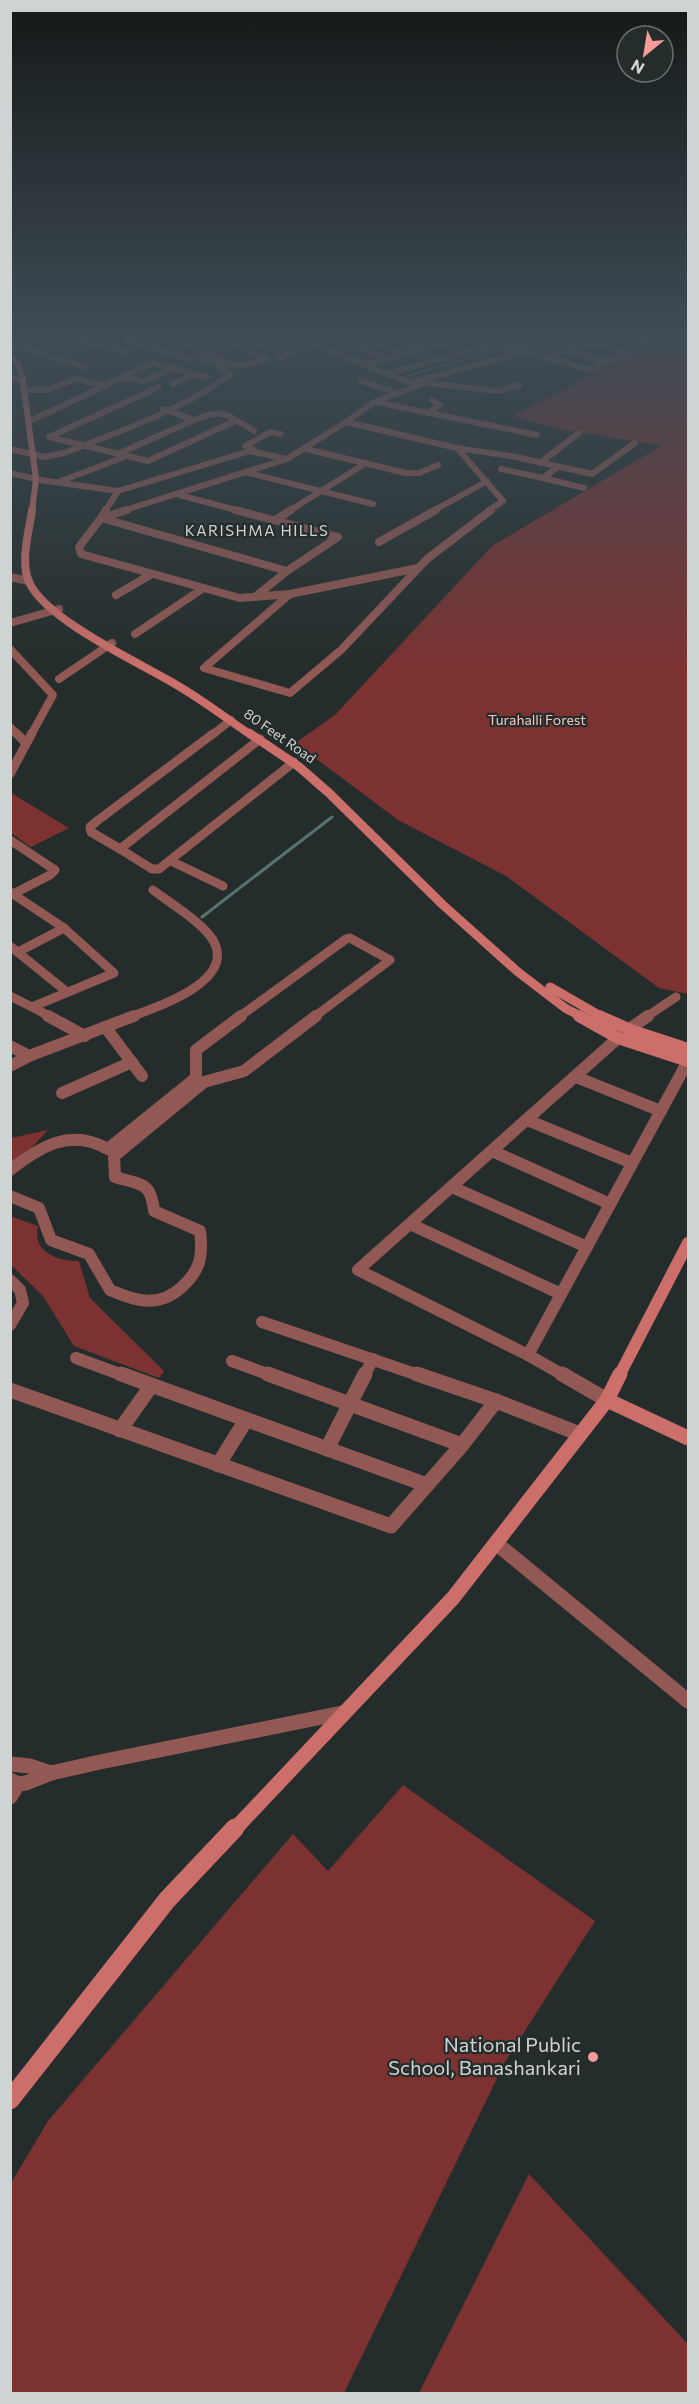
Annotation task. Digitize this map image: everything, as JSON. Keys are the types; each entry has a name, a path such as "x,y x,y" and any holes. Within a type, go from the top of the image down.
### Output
{"main road":[{"name":"80 Feet Road","path":"33,446 38,479 31,570 42,592 56,610"},
{"name":"80 Feet Road","path":"34,446 34,454"},
{"name":"80 Feet Road","path":"38,479 25,556 29,581 36,593 56,610 177,685 294,762 322,786 443,905 525,969 623,1034 688,1061"},
{"name":"80 Feet Road","path":"110,644 182,683 304,764 488,940"},
{"name":"80 Feet Road","path":"623,1034 688,1049"},
{"path":"10,2100 168,1899 453,1598 497,1544 607,1400 688,1243"},
{"path":"607,1400 688,1438"}],"street":[{"path":"10,449 45,457 55,456 82,446"},
{"path":"84,446 148,461 180,446"},
{"path":"118,454 135,446"},
{"path":"245,446 253,449 250,451"},
{"path":"101,518 248,473 287,459 310,446"},
{"path":"449,446 596,473 630,446"},
{"path":"540,463 562,446"},
{"path":"290,594 204,668 290,693 351,642 418,568 451,538 503,501 457,448"},
{"path":"306,449 411,473 427,471 438,465"},
{"path":"10,473 118,491 250,451 287,459"},
{"path":"57,482 128,456"},
{"path":"275,520 366,463"},
{"path":"543,478 558,467"},
{"path":"501,469 584,488"},
{"path":"248,473 374,504"},
{"path":"379,542 487,481"},
{"path":"118,491 79,547 81,554 202,589 240,598 290,594 418,568"},
{"path":"179,495 338,537 287,571 256,596"},
{"path":"101,518 287,571"},
{"path":"116,595 150,575"},
{"path":"10,577 29,581"},
{"path":"135,634 202,589"},
{"path":"10,623 56,610"},
{"path":"59,679 110,644"},
{"path":"10,649 53,695 10,774"},
{"path":"231,720 90,827 91,832 156,870 171,861 294,762"},
{"path":"10,727 26,743"},
{"path":"120,849 260,740"},
{"path":"10,840 55,870 50,875 12,893"},
{"path":"171,861 223,886"},
{"path":"10,1066 29,1056 86,1036 177,999 205,980 214,968 218,954 210,937 153,890"},
{"path":"12,893 64,928 114,974 32,1007"},
{"path":"64,928 14,949 67,992"},
{"path":"10,1170 35,1151 67,1140 95,1140 108,1149 125,1140 180,1097 204,1082 244,1071 390,960 346,939 201,1045 196,1050 196,1078 180,1097"},
{"path":"10,996 86,1036"},
{"path":"607,1400 528,1355 358,1270 623,1034 676,997"},
{"path":"106,1028 142,1076"},
{"path":"10,1046 29,1056"},
{"path":"528,1355 688,1061"},
{"path":"62,1093 132,1062"},
{"path":"576,1077 661,1111"},
{"path":"527,1120 632,1163"},
{"path":"10,1196 39,1208 51,1240 89,1254 110,1290 142,1301 171,1298 196,1274 202,1249 200,1231 183,1220 164,1217 154,1211 152,1193 147,1187 115,1177 114,1156 125,1140"},
{"path":"492,1151 610,1204"},
{"path":"452,1187 587,1247"},
{"path":"410,1224 561,1294"},
{"path":"10,1280 20,1290 23,1303 10,1325"},
{"path":"262,1322 496,1401 585,1427"},
{"path":"76,1358 428,1485"},
{"path":"327,1449 373,1359"},
{"path":"232,1361 462,1445"},
{"path":"120,1430 151,1386"},
{"path":"10,1390 391,1527 462,1445 496,1401"},
{"path":"218,1465 246,1420"},
{"path":"497,1544 688,1701"},
{"path":"13,1787 51,1773 342,1713"},
{"path":"10,1764 30,1766 51,1773"}],"green space":[{"name":"Turahalli Forest","path":"661,446 688,446 688,994 659,988 506,876 398,820 295,743 335,715 492,546"},
{"path":"11,793 69,828 31,847 11,833"},
{"path":"48,1130 11,1170 11,1138"},
{"path":"10,1216 38,1226 39,1242 48,1253 62,1259 79,1261 90,1298 164,1371 159,1378 74,1346 43,1296 11,1265"},
{"path":"403,1785 595,1921 505,2062 344,2393 11,2393 11,2183 48,2121 293,1834 328,1871"},
{"path":"529,2174 688,2344 688,2393 419,2393"}],"waterway":[{"path":"202,917 332,817"}],"place":[{"name":"National Public School, Banashankari","path":"593,2057"}],"district":[{"name":"KARISHMA HILLS","path":"257,531"}]}
